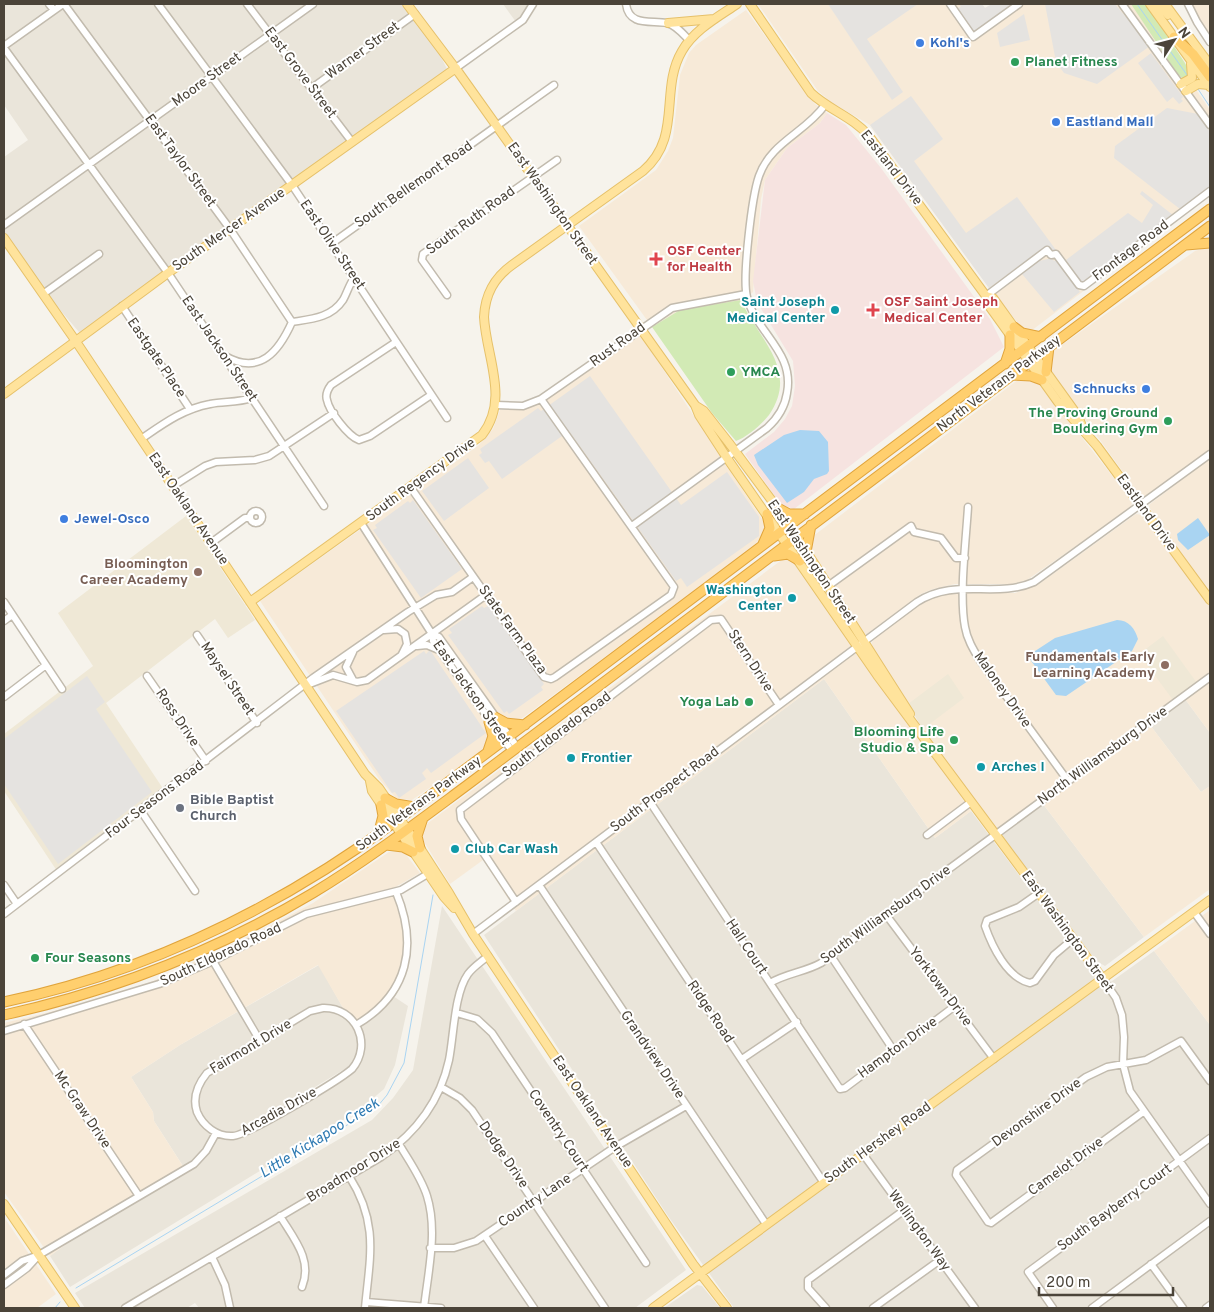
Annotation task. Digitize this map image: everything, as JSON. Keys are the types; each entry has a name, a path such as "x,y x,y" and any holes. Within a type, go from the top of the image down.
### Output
{"highway":[{"path":"1174,37 1193,54 1210,83"},
{"name":"North Veterans Parkway","path":"790,526 1210,209"},
{"name":"North Veterans Parkway","path":"788,543 1184,246 1206,234 1210,226"},
{"path":"1178,234 1193,231 1206,234"},
{"path":"1184,246 1210,243"},
{"path":"1005,364 1010,349 1012,331 1041,337"},
{"path":"1011,375 1044,376 1049,347"},
{"path":"776,507 789,514 805,514"},
{"path":"761,547 770,528 767,514"},
{"path":"806,552 811,525"},
{"name":"South Veterans Parkway","path":"4,1002 98,977 191,942 287,894 378,835 790,526"},
{"name":"South Veterans Parkway","path":"4,1015 97,990 205,949 294,904 386,845 424,818 788,543"},
{"path":"769,558 788,554 800,560"},
{"path":"486,754 493,736 492,720 525,725"},
{"path":"378,835 383,816 383,801 416,806"},
{"path":"386,845 403,846 416,850 417,836 424,818"}],"main road":[{"name":"East Washington Street","path":"407,4 456,68 568,225 695,405 699,415 727,458 902,699 916,727 1103,979"},
{"path":"689,40 737,4"},
{"name":"Eastland Drive","path":"750,4 808,89 825,105 854,122 869,136 986,296 986,303 1012,331 1044,376 1078,416 1082,426 1210,600"},
{"path":"1150,4 1210,83"},
{"path":"1159,4 1184,34 1190,37"},
{"path":"1166,4 1210,65"},
{"path":"668,23 716,19"},
{"name":"South Regency Drive","path":"250,602 477,440 491,423 496,405 496,390 484,317 489,291 503,272 643,171 655,160 665,140 676,64 689,40"},
{"path":"1183,87 1193,76 1193,70 1187,55"},
{"name":"South Mercer Avenue","path":"4,394 122,306 456,68"},
{"path":"1183,87 1210,83"},
{"name":"East Oakland Avenue","path":"4,238 211,542 370,781 372,791 383,801 431,872 449,892 459,913 615,1147 700,1273 727,1308"},
{"name":"East Washington Street","path":"695,405 704,411 790,526 861,643"},
{"name":"South Hershey Road","path":"653,1308 1210,900"},
{"path":"4,1204 75,1308"}],"street":[{"path":"49,4 54,10"},
{"path":"4,47 64,4"},
{"name":"East Taylor Street","path":"64,4 230,229 292,322"},
{"name":"East Olive Street","path":"158,4 292,185 447,418"},
{"name":"East Grove Street","path":"247,4 352,142"},
{"name":"Moore Street","path":"4,225 313,4"},
{"path":"456,68 519,24 530,12 533,4"},
{"path":"626,4 629,13 635,19 668,23 675,26 689,40"},
{"path":"950,4 973,37 1019,4"},
{"path":"1122,4 1134,17 1210,125"},
{"path":"1129,4 1134,17"},
{"path":"1188,4 1192,15 1210,42"},
{"name":"Warner Street","path":"312,88 415,14"},
{"name":"East Jackson Street","path":"4,47 168,273 324,506"},
{"name":"South Bellemont Road","path":"331,244 554,85"},
{"path":"632,526 767,428 776,418 785,402 788,384 787,368 780,352 754,314 746,294 745,277 759,176 774,150 813,119 825,105"},
{"name":"South Ruth Road","path":"447,295 422,260 423,254 557,160"},
{"name":"Frontage Road","path":"986,296 1047,250 1051,255 1056,254 1079,285 1084,286 1210,191"},
{"path":"43,294 99,254"},
{"path":"223,354 243,362 265,359 279,348 292,322 319,318 331,312 342,301 354,278"},
{"name":"Rust Road","path":"496,405 523,406 541,399 662,313 682,304 746,294"},
{"name":"Eastgate Place","path":"122,306 190,409"},
{"path":"396,342 330,387 327,400 334,413 348,433 359,440 370,436 432,395"},
{"path":"141,439 190,409 252,398"},
{"name":"State Farm Plaza","path":"411,488 544,677 551,679 674,590 673,584 541,399"},
{"path":"173,486 205,466 226,460 262,459 334,413"},
{"name":"South Prospect Road","path":"473,934 861,643 928,595 943,590 964,588 1006,590 1034,582 1210,454"},
{"name":"Maloney Drive","path":"968,507 964,624 969,642 1068,781"},
{"path":"211,542 245,518 250,518"},
{"name":"East Jackson Street","path":"361,523 432,634 433,641 514,749"},
{"path":"828,586 911,526 914,532 941,538 956,558 965,558"},
{"name":"Four Seasons Road","path":"4,914 334,663 436,595 452,592 473,577"},
{"path":"334,663 336,675 353,681 367,680 486,595"},
{"path":"4,602 62,689"},
{"path":"4,621 12,615"},
{"name":"Stern Drive","path":"719,618 725,624 779,705"},
{"name":"South Eldorado Road","path":"516,902 460,819 460,810 705,624 719,618"},
{"path":"381,631 398,629 405,634 407,644 400,658"},
{"name":"Maysel Street","path":"197,634 257,723"},
{"name":"East Jackson Street","path":"432,634 439,637 452,655 492,720"},
{"path":"416,646 426,645 440,650"},
{"path":"353,651 346,667 353,681"},
{"path":"452,655 455,671"},
{"path":"4,696 46,665"},
{"name":"Four Seasons Road","path":"306,685 336,675"},
{"name":"Ross Drive","path":"148,676 206,761"},
{"name":"North Williamsburg Drive","path":"996,835 1210,677"},
{"name":"Hall Court","path":"650,802 797,1022 832,1076 836,1086 843,1089"},
{"path":"927,835 971,802"},
{"path":"141,811 195,891"},
{"name":"South Williamsburg Drive","path":"770,983 788,974 814,967 831,956 996,835"},
{"name":"Ridge Road","path":"596,842 824,1183"},
{"name":"South Eldorado Road","path":"4,1031 160,984 213,961 306,914 396,892 431,872"},
{"path":"4,885 17,904"},
{"name":"Grandview Drive","path":"539,885 766,1224"},
{"path":"356,1025 373,1014 387,1001 404,971 408,930 396,892"},
{"path":"1039,893 1019,908 986,922 985,926 992,946 1001,958 1011,970 1027,982 1032,982 1054,954 1074,939"},
{"path":"1194,912 1210,934"},
{"name":"Yorktown Drive","path":"887,916 994,1059"},
{"name":"Broadmoor Drive","path":"125,1308 349,1176 399,1144 425,1117 441,1087 449,1061 465,978 474,966 488,956"},
{"path":"831,956 894,1051"},
{"path":"213,961 260,1041"},
{"name":"East Washington Street","path":"1103,979 1116,998 1122,1015 1124,1064 1128,1087 1143,1112 1210,1204"},
{"name":"Hampton Drive","path":"843,1089 954,1006"},
{"name":"Fairmont Drive","path":"216,1133 199,1116 195,1102 197,1088 210,1071 310,1011 323,1008 342,1012 356,1025"},
{"name":"Coventry Court","path":"457,1013 477,1019 488,1027 646,1263"},
{"path":"742,1059 797,1022"},
{"name":"Mc Graw Drive","path":"24,1024 139,1196"},
{"name":"Arcadia Drive","path":"216,1133 233,1136 246,1132 349,1071 357,1062 361,1051 362,1039 356,1025"},
{"name":"Devonshire Drive","path":"989,1223 956,1173 1086,1077 1107,1067 1146,1060 1181,1041 1210,1080"},
{"name":"Dodge Drive","path":"441,1087 460,1098 472,1110 605,1308"},
{"name":"Country Lane","path":"430,1248 460,1247 485,1236 615,1147 686,1106"},
{"name":"Camelot Drive","path":"989,1223 1143,1112"},
{"path":"4,1275 22,1262 39,1255 194,1164 206,1151 216,1133"},
{"name":"South Bayberry Court","path":"1052,1308 1028,1273 1210,1138"},
{"path":"399,1144 420,1178 427,1196 432,1221 424,1308"},
{"name":"Wellington Way","path":"863,1154 975,1308"},
{"path":"349,1176 364,1204 370,1226 371,1245 365,1305 441,1308"},
{"path":"826,1308 808,1288 808,1280 903,1210"},
{"path":"280,1216 304,1258 307,1274 302,1286"},
{"path":"1092,1308 1210,1221"},
{"path":"485,1236 534,1308"},
{"path":"4,1285 27,1268 39,1255"},
{"path":"212,1257 225,1285 230,1308"},
{"path":"873,1308 940,1260"},
{"path":"1151,1264 1183,1308"},
{"path":"1206,1308 1210,1305"}],"shaded area":[{"path":"4,4 402,4 437,49 447,69 83,331 79,332 49,297 4,232 4,157 28,140 4,105"},
{"path":"503,4 531,4 529,10 516,22"},
{"path":"758,4 982,4 985,8 992,4 1137,4 1210,110 1210,195 1027,334 989,288 870,125 831,102 818,91"},
{"path":"828,4 918,4 867,39 903,92 892,100"},
{"path":"959,4 982,4 985,8 992,4 1013,4 973,32 957,8 961,7"},
{"path":"1045,4 1115,4 1150,46 1097,84 1064,73 1056,62"},
{"path":"1193,4 1210,4 1210,37 1198,18"},
{"path":"746,10 815,104 827,113 820,123 787,148 765,180 761,199 753,292 744,300 680,310 652,327 579,226 656,170 668,151 673,138 680,75 689,53 696,45"},
{"path":"1024,14 1030,40 1000,47 997,33"},
{"path":"1151,53 1183,97 1181,99 1183,101 1179,104 1173,97 1167,102 1138,63"},
{"path":"911,96 943,139 914,161 966,233 1017,197 1056,250 1052,253 1041,250 989,288 870,125"},
{"path":"1167,108 1198,114 1210,132 1210,187 1180,209 1114,158 1115,146"},
{"name":"OSF Saint Joseph Medical Center","path":"827,113 846,125 881,168 990,319 1004,347 794,509 782,505 745,454 774,432 785,419 792,406 795,386 793,361 757,302 753,281 765,180 787,148 820,123"},
{"path":"1142,191 1173,215 1082,283 1066,260 1128,213 1142,223 1153,205 1140,194"},
{"path":"1210,248 1210,450 1147,496 1141,497 1051,372 1048,365 1049,354 1195,251"},
{"path":"1052,258 1054,261 1057,259 1080,292 1054,312 1022,274 1039,261"},
{"path":"639,335 764,522 764,537 748,551 521,719 470,760 412,800 397,799 379,779 260,601 479,445 493,429 500,410 528,408 540,404"},
{"path":"590,376 681,505 727,472 759,517 759,536 687,587 681,578 676,581 569,431 502,479 489,461 485,463 479,455 482,453 480,449 538,408 541,411"},
{"path":"1019,379 1039,383 1132,501 1131,508 1027,580 1012,584 955,584 933,589 921,594 867,634 863,634 811,549 812,537"},
{"path":"468,458 489,488 444,521 422,491"},
{"path":"1210,458 1210,594 1149,507 1150,504"},
{"path":"413,500 462,569 421,598 373,530 377,528 375,525 408,501 410,503"},
{"path":"1136,514 1142,515 1210,606 1210,733 1185,699 1150,725 1201,792 1210,786 1210,889 1144,937 1043,804 1102,760 999,829 996,828 925,732 871,646 876,637 920,604 935,596 958,592 1015,593 1039,584"},
{"path":"186,516 255,620 228,638 215,619 106,703 164,790 57,871 4,791 4,734 93,666 58,613"},
{"path":"783,559 797,563 971,811 935,838 824,679 516,911 483,860 450,884 423,840 422,834 428,823"},
{"path":"482,606 484,608 488,606 544,684 541,687 543,690 509,714 507,711 504,713 448,635 452,633 449,629"},
{"name":"Fundamentals Early Learning Academy","path":"1163,636 1197,683 1173,700 1139,654"},
{"path":"430,650 486,733 431,773 427,768 422,773 426,779 399,798 395,792 392,793 336,711 424,651 426,654"},
{"path":"948,674 964,698 923,729 908,704"},
{"path":"87,676 105,702 96,709 152,792 58,864 4,784 4,739"},
{"path":"824,679 935,838 971,811 1090,970 1101,989 1154,951 1210,1025 1210,1308 734,1308 668,1216 484,935"},
{"path":"1185,699 1210,733 1210,786 1201,792 1150,725"},
{"path":"1043,804 1144,937 1105,966 1096,961 1003,837 1003,833"},
{"path":"389,852 404,852 420,873 392,889 401,911 406,934 404,959 395,983 385,999 370,1014 357,1020 343,1008 318,965 180,1045 131,1077 153,1112 154,1121 186,1171 70,1241 50,1256 4,1192 4,1023 87,1003 153,981 266,928 313,903"},
{"path":"442,906 686,1270 635,1308 199,1308 195,1303 187,1308 85,1308 75,1293 372,1120 393,1098 413,1070"},
{"path":"1210,910 1210,1025 1154,951"},
{"path":"319,965 343,1008 326,1005 310,1008 313,1012 340,1013 352,1022 358,1036 358,1052 363,1054 365,1047 362,1026 377,1015 393,996 408,1006 395,1065 384,1089 358,1111 70,1287 50,1256 77,1236 198,1164 212,1148 217,1137 233,1139 247,1135 352,1071 348,1067 244,1130 234,1133 223,1132 212,1127 201,1114 198,1107 199,1091 205,1078 238,1051 208,1069 195,1085 193,1103 212,1134 200,1155 183,1166 154,1121 153,1112 131,1077 180,1045"},
{"path":"4,1217 56,1294 37,1308 4,1308"},
{"path":"697,1285 702,1286 720,1308 664,1308"}],"green space":[{"path":"1131,4 1146,4 1191,75 1183,79 1176,72"},
{"name":"YMCA","path":"741,300 773,355 778,369 780,384 777,399 769,415 754,430 736,441 712,413 652,327 680,310"}],"water":[{"path":"800,430 819,431 828,442 829,471 827,474 814,479 804,492 787,503 758,465 754,455 784,435"},
{"path":"1198,518 1210,535 1188,550 1178,540 1177,534"},
{"path":"1117,620 1128,623 1135,632 1138,639 1132,651 1066,696 1056,695 1029,658 1029,655 1055,638"}],"waterway":[{"path":"1137,4 1187,75"},
{"path":"1198,89 1210,107"},
{"name":"Little Kickapoo Creek","path":"76,1288 377,1107 387,1095 404,1063 433,895"},
{"name":"Little Kickapoo Creek","path":"55,1308 60,1302"}],"place":[{"name":"Kohl's","path":"920,43"},
{"name":"Planet Fitness","path":"1015,62"},
{"name":"Eastland Mall","path":"1056,122"},
{"name":"OSF Center for Health","path":"656,259"},
{"name":"Saint Joseph Medical Center","path":"835,310"},
{"name":"OSF Saint Joseph Medical Center","path":"873,310"},
{"name":"YMCA","path":"731,372"},
{"name":"Schnucks","path":"1146,389"},
{"name":"The Proving Ground Bouldering Gym","path":"1168,421"},
{"name":"Jewel-Osco","path":"64,519"},
{"name":"Bloomington Career Academy","path":"198,572"},
{"name":"Washington Center","path":"792,598"},
{"name":"Fundamentals Early Learning Academy","path":"1165,665"},
{"name":"Yoga Lab","path":"749,702"},
{"name":"Blooming Life Studio & Spa","path":"954,740"},
{"name":"Frontier","path":"571,758"},
{"name":"Arches I","path":"981,767"},
{"name":"Bible Baptist Church","path":"180,808"},
{"name":"Club Car Wash","path":"455,849"},
{"name":"Four Seasons","path":"35,958"}]}
